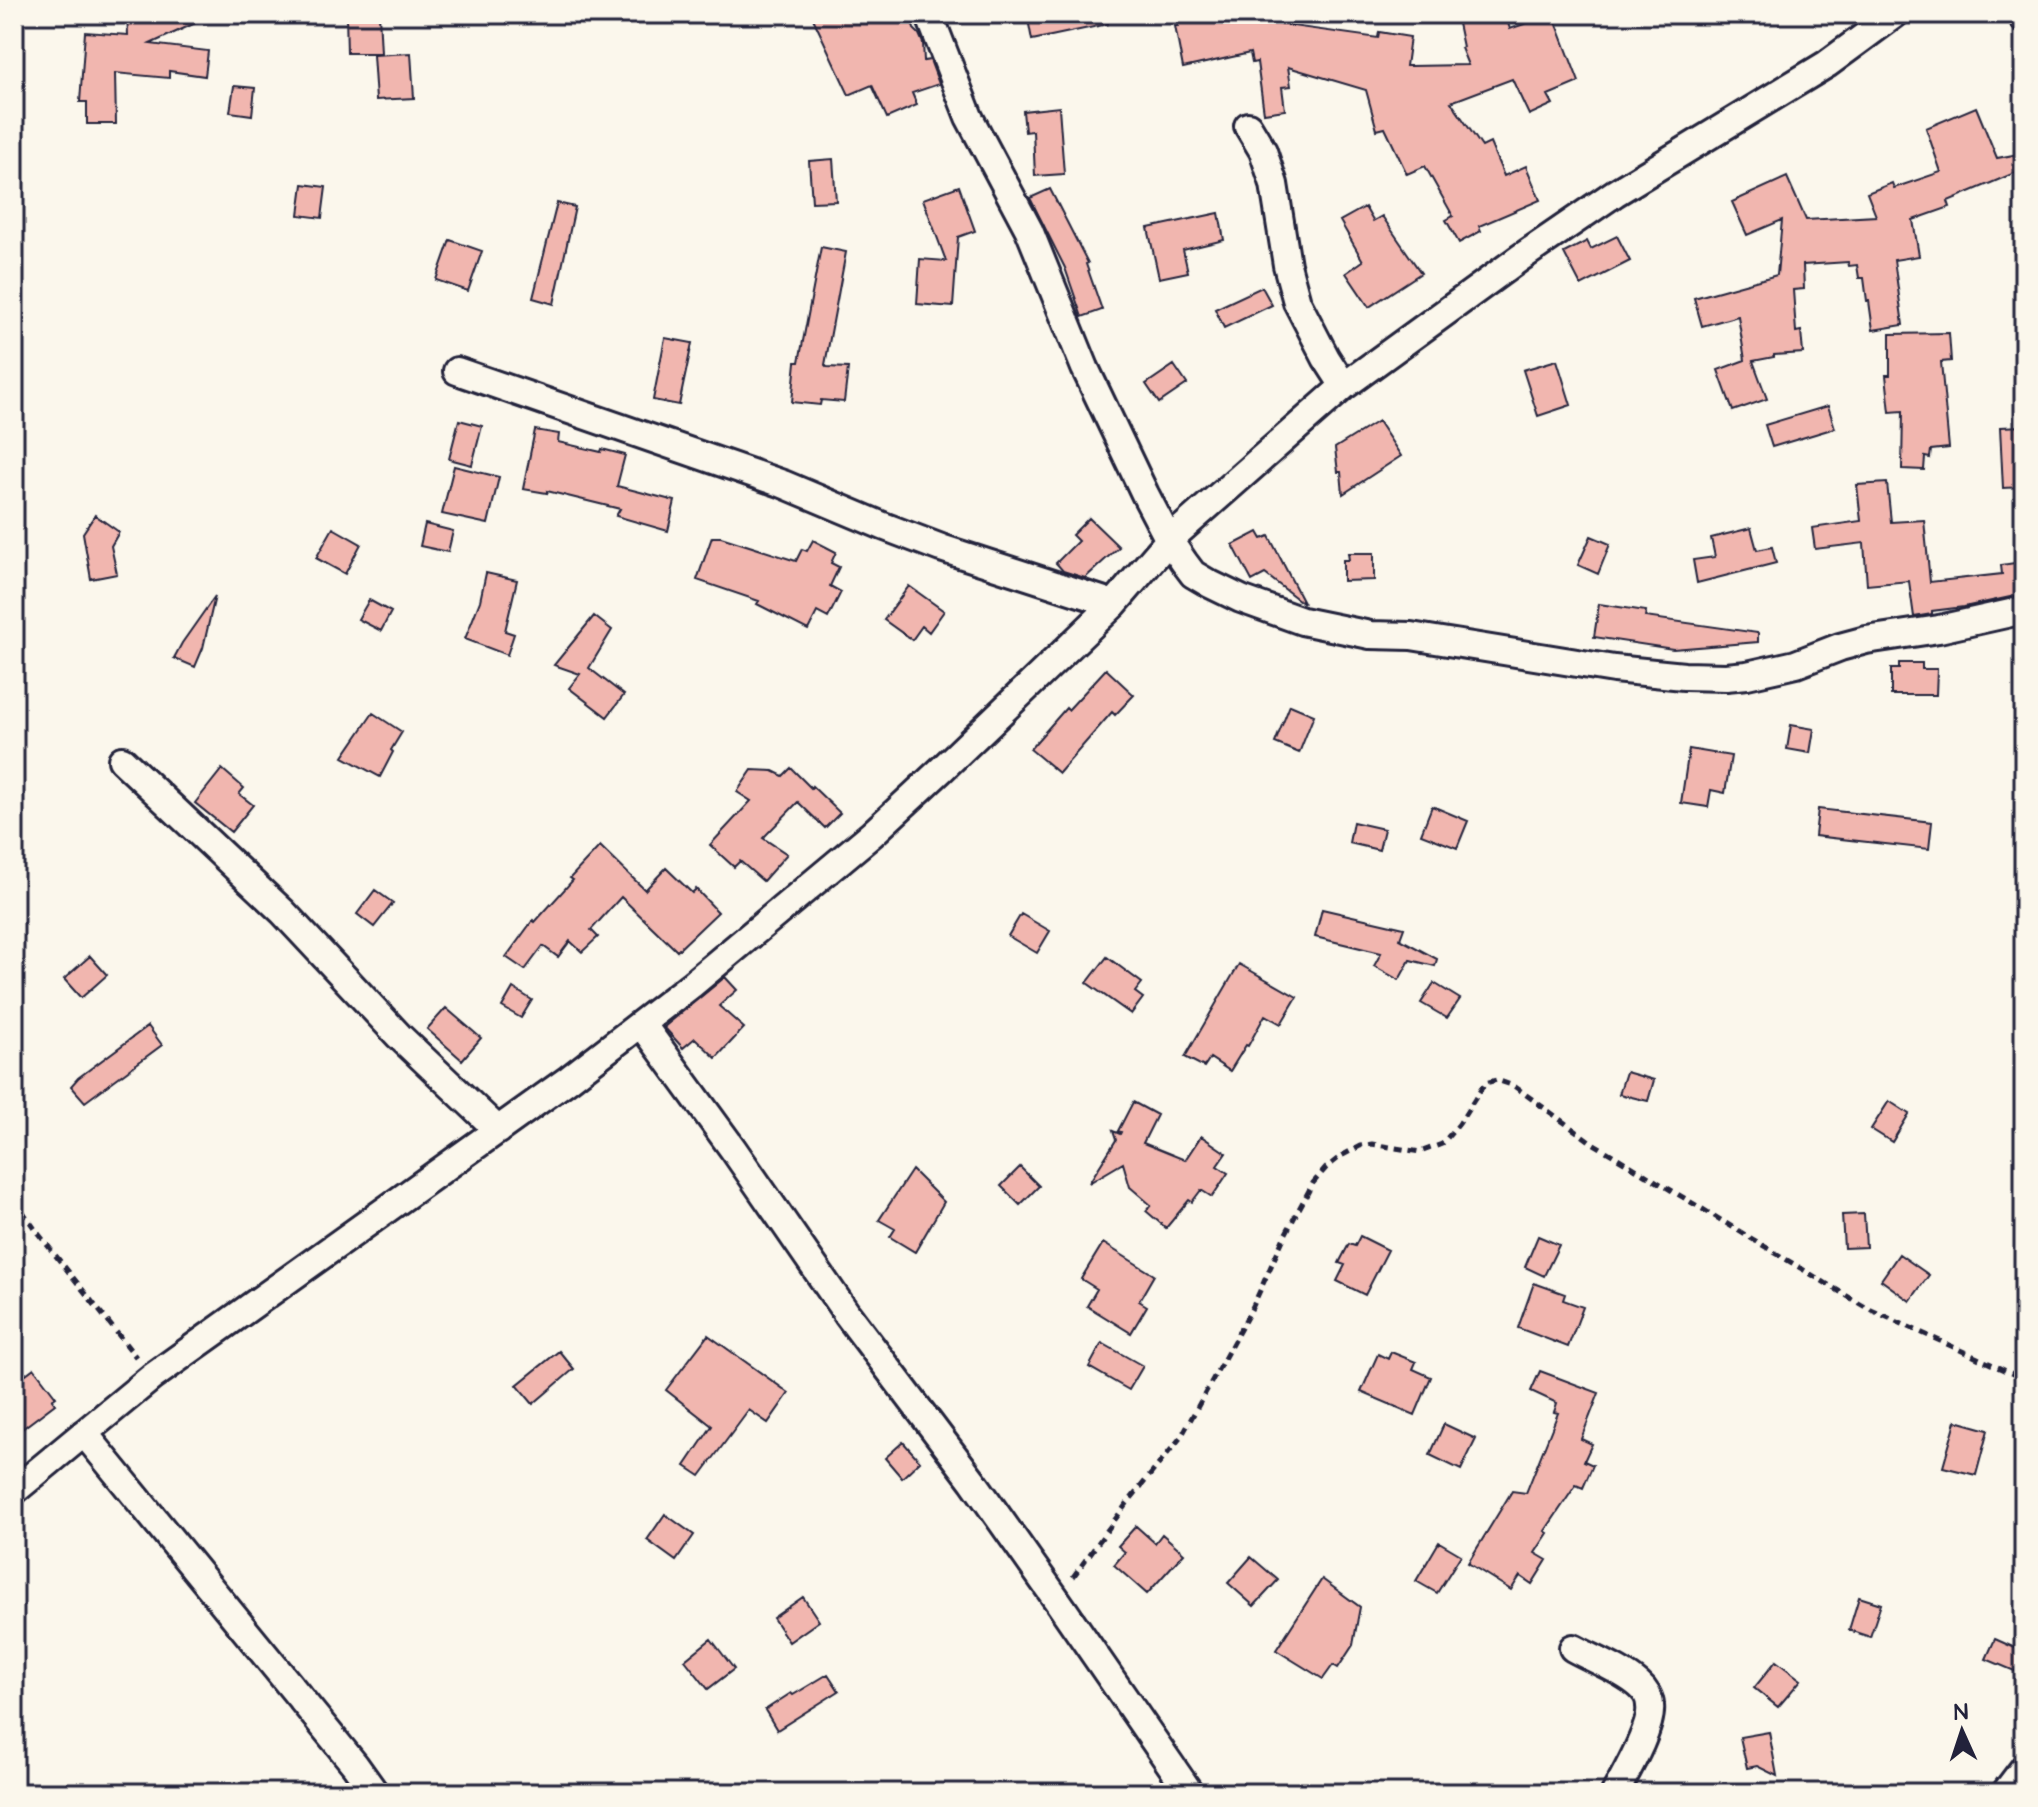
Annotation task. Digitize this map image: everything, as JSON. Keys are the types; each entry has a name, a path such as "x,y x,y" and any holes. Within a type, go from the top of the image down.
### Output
{"street":[{"path":"929,14 969,117 1029,230 1085,368 1117,437 1169,540 1193,574 1210,584 1302,621 1370,635 1411,636 1614,669 1684,676 1747,675 1796,664 1866,640 1939,629 2024,610"},
{"path":"15,1489 152,1377 642,1024 872,834 1114,604 1169,540 1344,386 1615,193 1827,64 1895,14"},
{"path":"2021,14 2024,19"},
{"path":"1248,126 1263,151 1274,184 1287,265 1297,302 1344,386"},
{"path":"457,371 783,484 941,548 1114,604"},
{"path":"122,760 283,912 399,1036 498,1130"},
{"path":"642,1024 847,1314 973,1481 1190,1793"},
{"path":"84,1433 375,1793"},
{"path":"1573,1648 1642,1687 1651,1705 1645,1731 1615,1793"},
{"path":"2005,1793 2024,1768"}],"path":[{"path":"1057,1600 1125,1506 1181,1437 1253,1306 1313,1183 1341,1156 1360,1146 1372,1144 1420,1152 1442,1144 1485,1083 1492,1080 1514,1086 1591,1142 1867,1308 2024,1379"},
{"path":"14,1199 152,1377"}],"building":[{"path":"127,14 215,14 150,44 208,51 205,76 169,71 169,78 115,73 116,124 87,124 87,102 80,102 85,32 128,35"},
{"path":"346,14 379,14 381,53 347,53"},
{"path":"811,14 910,14 914,29 923,43 924,61 930,60 939,84 912,93 917,105 887,118 872,85 849,95"},
{"path":"1027,14 1107,14 1108,24 1032,40"},
{"path":"1177,14 1263,14 1263,22 1378,38 1379,32 1410,37 1406,66 1410,66 1468,65 1461,48 1456,14 1505,14 1510,29 1553,14 1579,82 1548,95 1553,104 1529,115 1512,79 1451,102 1482,147 1490,143 1504,176 1526,166 1540,200 1479,226 1481,231 1459,243 1446,220 1453,216 1425,166 1407,174 1385,128 1377,130 1366,90 1288,67 1291,86 1282,87 1285,110 1264,113 1257,62 1252,63 1250,53 1183,68 1175,26 1178,26"},
{"path":"411,53 414,98 376,100 373,55"},
{"path":"234,86 255,88 252,115 230,112"},
{"path":"1059,107 1064,174 1035,176 1033,131 1025,132 1023,111"},
{"path":"1976,107 1997,158 2024,153 2024,169 1948,201 1950,207 1913,220 1919,256 1894,260 1903,325 1873,330 1864,278 1859,278 1857,265 1849,266 1848,262 1803,265 1804,289 1793,290 1796,332 1801,331 1803,353 1774,355 1753,361 1767,399 1733,411 1718,370 1745,360 1738,316 1702,326 1694,298 1777,275 1782,220 1747,235 1732,202 1787,177 1806,220 1876,216 1867,193 1892,183 1894,188 1941,172 1926,128"},
{"path":"833,159 836,201 812,202 809,161"},
{"path":"303,184 326,187 322,218 299,215"},
{"path":"959,186 975,231 958,237 953,307 917,304 920,259 946,261 923,199"},
{"path":"1050,189 1088,263 1102,310 1082,317 1065,268 1030,198"},
{"path":"557,203 575,207 554,304 533,298"},
{"path":"1365,207 1373,221 1382,216 1421,273 1369,307 1346,273 1363,261 1340,221"},
{"path":"1219,213 1224,240 1183,250 1188,272 1159,278 1148,228"},
{"path":"1617,236 1630,261 1581,286 1564,253 1587,241 1591,249"},
{"path":"450,240 482,251 468,291 436,280"},
{"path":"821,247 846,252 825,365 848,368 844,402 821,400 820,405 792,402 796,362 799,362"},
{"path":"1262,287 1272,305 1224,328 1215,309"},
{"path":"1949,333 1951,361 1941,362 1949,448 1931,450 1930,458 1925,457 1924,470 1902,469 1903,411 1890,412 1886,375 1890,375 1890,334"},
{"path":"665,338 692,343 679,405 653,400"},
{"path":"1557,360 1571,405 1538,416 1523,370"},
{"path":"1174,365 1187,384 1159,403 1146,384"},
{"path":"1828,406 1835,428 1772,447 1765,425"},
{"path":"459,420 482,426 472,465 449,459"},
{"path":"1378,421 1401,456 1343,494 1335,448"},
{"path":"2024,426 2024,487 2003,488 2000,427"},
{"path":"535,430 559,434 558,442 625,455 617,486 675,501 668,531 616,516 620,509 547,491 523,489"},
{"path":"454,466 499,477 488,524 442,514"},
{"path":"1887,483 1891,522 1924,520 1930,582 2002,574 2001,565 2022,562 2024,594 1914,617 1909,581 1867,585 1864,543 1815,549 1812,528 1861,521 1857,485"},
{"path":"95,515 119,532 111,546 117,574 91,579 83,533"},
{"path":"1089,518 1119,547 1085,578 1063,571 1056,563 1078,541 1072,535"},
{"path":"425,524 453,531 448,552 420,546"},
{"path":"333,528 361,544 345,574 316,558"},
{"path":"1751,528 1757,550 1772,547 1776,563 1697,583 1693,560 1715,557 1711,538"},
{"path":"1258,532 1262,539 1269,536 1304,604 1265,574 1252,581 1233,545"},
{"path":"1591,536 1610,544 1598,574 1578,565"},
{"path":"712,537 721,537 796,561 802,549 807,551 813,540 836,552 831,563 839,567 830,586 841,592 828,618 817,612 808,630 757,604 759,601 697,580"},
{"path":"1348,553 1374,553 1374,580 1343,581 1343,560 1349,560"},
{"path":"486,573 517,580 505,631 514,634 507,655 465,639 480,601"},
{"path":"909,586 944,611 929,632 922,626 912,640 884,620"},
{"path":"215,596 203,648 195,667 174,658 182,643"},
{"path":"369,600 391,612 381,631 358,619"},
{"path":"1599,604 1646,611 1645,617 1758,633 1758,642 1673,649 1594,637"},
{"path":"594,616 612,630 589,668 624,695 607,717 569,688 580,674 554,665"},
{"path":"1899,663 1922,663 1922,669 1937,669 1936,695 1891,695 1891,669 1899,669"},
{"path":"1106,669 1134,695 1115,715 1112,712 1059,773 1030,749"},
{"path":"1290,705 1314,715 1299,753 1275,743"},
{"path":"373,713 402,732 380,777 343,757"},
{"path":"1791,725 1814,729 1810,753 1787,749"},
{"path":"1689,749 1731,756 1725,793 1711,790 1708,807 1681,803"},
{"path":"791,768 840,813 825,828 798,802 763,838 787,854 763,881 740,861 734,867 710,845 751,801 737,792 752,770 773,771 783,776"},
{"path":"222,769 244,788 239,794 253,805 231,832 195,803"},
{"path":"1432,806 1468,821 1457,848 1421,834"},
{"path":"1818,809 1932,822 1929,849 1815,836"},
{"path":"1353,822 1384,829 1379,850 1349,843"},
{"path":"600,846 645,890 666,868 692,893 696,889 718,912 677,951 621,897 591,930 598,937 582,952 570,941 558,957 543,946 525,970 506,957 533,920 535,922"},
{"path":"375,890 393,903 374,927 357,914"},
{"path":"1322,909 1404,928 1400,939 1437,959 1435,966 1410,960 1399,980 1374,966 1381,953 1315,937"},
{"path":"1021,914 1050,931 1037,953 1008,936"},
{"path":"90,956 107,975 81,998 64,979"},
{"path":"1107,957 1142,983 1135,992 1143,998 1131,1014 1087,983"},
{"path":"1239,964 1297,997 1281,1024 1265,1015 1230,1071 1210,1058 1204,1067 1185,1057"},
{"path":"725,977 737,990 719,1006 744,1028 716,1058 695,1038 683,1048 664,1027"},
{"path":"1434,983 1460,999 1447,1018 1421,1003"},
{"path":"513,988 532,1000 521,1018 502,1007"},
{"path":"446,1008 481,1038 462,1060 427,1029"},
{"path":"148,1026 162,1045 85,1102 71,1086"},
{"path":"1626,1072 1654,1080 1648,1101 1619,1094"},
{"path":"1889,1101 1909,1114 1892,1142 1871,1129"},
{"path":"1133,1102 1157,1115 1143,1143 1185,1160 1201,1136 1226,1153 1217,1166 1228,1173 1212,1197 1201,1190 1166,1228 1146,1211 1151,1205 1130,1187 1123,1163 1089,1183 1116,1140 1113,1131 1120,1134 1118,1131"},
{"path":"1020,1167 1039,1186 1020,1205 1001,1186"},
{"path":"912,1170 944,1202 915,1252 890,1237 895,1229 879,1220"},
{"path":"1864,1214 1866,1247 1844,1248 1842,1215"},
{"path":"1360,1236 1388,1250 1365,1295 1337,1281 1345,1265 1339,1263 1349,1244 1355,1246"},
{"path":"1538,1236 1559,1245 1544,1276 1525,1267"},
{"path":"1103,1243 1154,1275 1139,1301 1147,1306 1131,1333 1087,1306 1097,1289 1081,1279"},
{"path":"1899,1254 1929,1275 1910,1301 1881,1280"},
{"path":"1534,1283 1565,1294 1563,1300 1583,1307 1568,1347 1518,1328"},
{"path":"708,1335 789,1393 768,1423 749,1410 700,1476 685,1466 712,1426 666,1390"},
{"path":"1102,1343 1143,1366 1129,1390 1089,1367"},
{"path":"559,1351 574,1369 533,1404 517,1385"},
{"path":"1391,1352 1416,1362 1413,1369 1431,1377 1415,1415 1361,1392 1378,1354 1388,1359"},
{"path":"34,1368 56,1397 52,1400 55,1404 14,1435 14,1383"},
{"path":"1540,1371 1599,1393 1581,1439 1592,1444 1584,1461 1593,1465 1583,1488 1576,1485 1545,1531 1548,1533 1535,1553 1547,1560 1532,1584 1520,1576 1511,1590 1468,1563 1512,1491 1526,1493 1558,1413 1554,1412 1557,1403 1531,1391"},
{"path":"1956,1421 1988,1430 1976,1475 1943,1467"},
{"path":"1444,1424 1476,1439 1461,1470 1430,1455"},
{"path":"903,1442 920,1461 902,1478 885,1458"},
{"path":"665,1514 694,1535 676,1561 647,1540"},
{"path":"1136,1526 1155,1543 1162,1534 1184,1553 1147,1594 1114,1565 1125,1552 1118,1546"},
{"path":"1439,1542 1461,1555 1437,1593 1416,1581"},
{"path":"1251,1557 1278,1580 1254,1606 1228,1583"},
{"path":"1322,1579 1360,1607 1353,1645 1338,1668 1333,1665 1323,1679 1276,1650"},
{"path":"803,1597 819,1621 789,1642 773,1618"},
{"path":"1859,1597 1881,1604 1870,1637 1849,1630"},
{"path":"711,1639 734,1669 708,1689 685,1660"},
{"path":"1995,1639 2024,1652 2024,1675 1986,1659"},
{"path":"1776,1661 1801,1680 1778,1707 1754,1688"},
{"path":"828,1674 839,1691 777,1730 765,1710"},
{"path":"1769,1732 1777,1776 1757,1766 1747,1768 1740,1737"}]}
